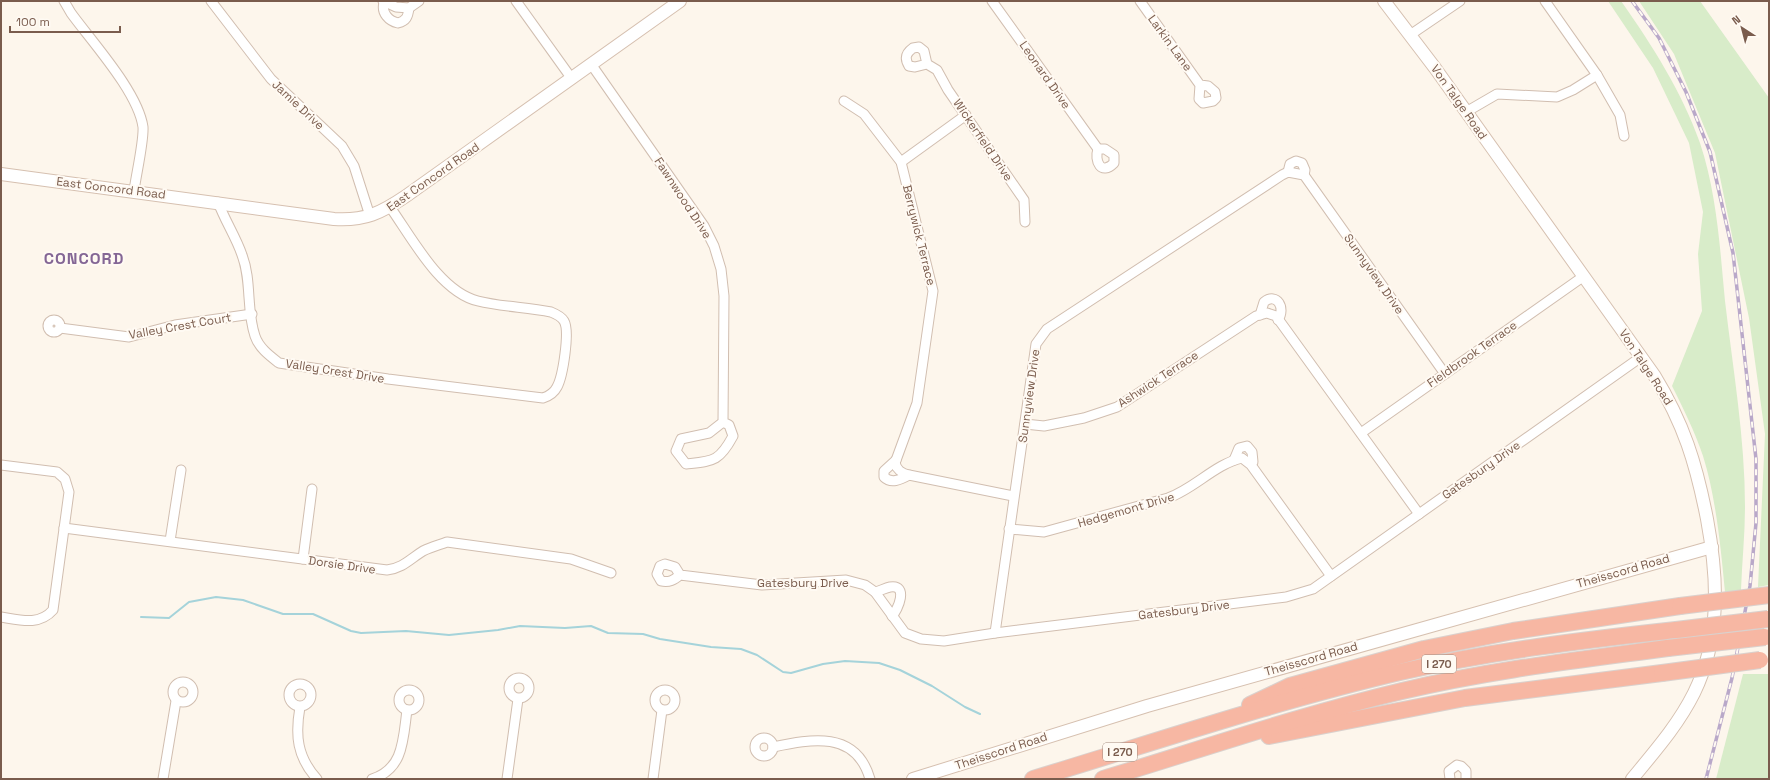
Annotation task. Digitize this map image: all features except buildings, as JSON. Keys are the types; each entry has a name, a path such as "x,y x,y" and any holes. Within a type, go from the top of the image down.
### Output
{"highway":[{"path":"1208,726 1290,686 1385,659 1513,631 1680,606 1769,595"},
{"name":"I 270","path":"1033,779 1323,692 1441,664 1561,644 1769,619"},
{"name":"I 270","path":"1103,779 1350,704 1443,682 1543,664 1767,637"},
{"path":"1234,739 1282,735 1465,698 1765,660"}],"street":[{"path":"64,1 139,108 143,128 134,191"},
{"name":"Jamie Drive","path":"211,1 271,80 342,146 354,166 370,216"},
{"path":"409,8 383,2 383,9 389,19 398,24 405,20 408,15 409,8 419,1"},
{"path":"516,1 572,79"},
{"name":"East Concord Road","path":"1,174 218,202 334,219 356,220 370,216 390,207 680,1"},
{"name":"Leonard Drive","path":"992,1 1098,149"},
{"name":"Larkin Lane","path":"1140,1 1200,85"},
{"name":"Von Talge Road","path":"1384,1 1466,112 1641,357 1669,401 1689,446 1698,475 1712,547 1716,600 1712,639 1705,665 1694,693 1678,721 1632,779"},
{"path":"1410,35 1460,1"},
{"path":"1545,1 1597,75 1620,115 1624,136"},
{"name":"Fawnwood Drive","path":"591,64 692,207 714,246 721,269 724,296 724,422"},
{"name":"Wickerfield Drive","path":"927,64 937,70 948,90 1024,200 1025,222"},
{"path":"1466,112 1487,98 1497,94 1557,97 1574,90 1597,75"},
{"name":"Berrywick Terrace","path":"844,101 864,114 901,162 933,291 917,403 896,460 884,471 884,477 888,481 896,481 909,476 1013,496"},
{"path":"901,162 966,115"},
{"name":"Sunnyview Drive","path":"995,633 1013,496 1036,344 1047,329 1288,172 1304,175 1445,374"},
{"name":"Valley Crest Drive","path":"218,202 225,221 243,255 249,284 255,337 267,353 280,363 388,379 543,398 550,395 557,389 561,377 566,332 564,322 559,316 551,312 477,301 450,288 437,273 390,207"},
{"name":"Fieldbrook Terrace","path":"1361,433 1584,276"},
{"name":"Ashwick Terrace","path":"1025,424 1044,426 1084,418 1117,407 1260,314 1264,302 1274,299 1281,306 1282,313 1278,320"},
{"path":"1260,314 1267,313 1276,316 1419,514"},
{"name":"Valley Crest Court","path":"60,328 129,337 175,325 252,314"},
{"name":"Gatesbury Drive","path":"680,575 762,585 846,580 865,585 875,592 883,600 892,616 905,633 921,640 944,641 995,633 1286,597 1313,589 1641,357"},
{"name":"Fawnwood Drive","path":"724,422 729,425 733,436 726,448 712,461 686,464 676,451 682,439 709,433 724,422"},
{"name":"Hedgemont Drive","path":"1009,529 1044,532 1179,495 1234,460 1239,448 1247,446 1252,452 1253,462 1251,464 1331,576"},
{"path":"1234,460 1242,458 1251,464"},
{"path":"896,460 897,469 903,474 909,476"},
{"path":"1,465 57,472 65,479 69,492 53,610 43,619 34,621 1,617"},
{"path":"170,541 181,470"},
{"path":"303,559 312,489"},
{"name":"Dorsie Drive","path":"64,528 387,570 397,569 406,565 423,552 447,542 571,559 611,573"},
{"name":"Theisscord Road","path":"913,779 1154,704 1712,547"},
{"path":"875,592 891,587 898,588 901,592 902,596 899,606 892,616"},
{"path":"507,779 518,699"},
{"path":"163,779 176,701"},
{"path":"300,707 297,720 298,746 317,779"},
{"path":"372,779 386,773 399,757 407,710"},
{"path":"653,779 662,710"},
{"path":"773,747 818,739 829,741 849,749 861,759 866,767 870,779"},
{"path":"1450,779 1449,771 1458,765 1462,766 1466,771 1466,779"}],"green space":[{"path":"1608,1 1621,1 1665,69 1693,124 1706,162 1717,222 1743,455 1745,517 1741,590 1725,592 1722,559 1708,472 1685,411 1672,386 1702,311 1698,254 1703,212 1689,143 1653,68"},
{"path":"1639,1 1700,1 1769,98 1769,585 1758,587 1765,434 1749,318 1715,153 1674,54"},
{"path":"1743,674 1769,674 1769,779 1716,779"}],"waterway":[{"path":"141,617 169,618 189,602 216,597 243,600 283,614 313,614 351,631 361,633 406,631 449,635 498,630 520,626 565,628 591,626 608,633 643,634 660,639 711,647 741,649 757,655 783,672 791,673 823,664 845,661 879,663 900,670 932,686 965,707 980,714"}],"railway":[{"path":"1632,1 1659,38 1686,92 1710,152 1733,253 1756,459 1756,523 1750,586 1732,678 1706,779"}],"district":[{"name":"CONCORD","path":"84,258"}]}
